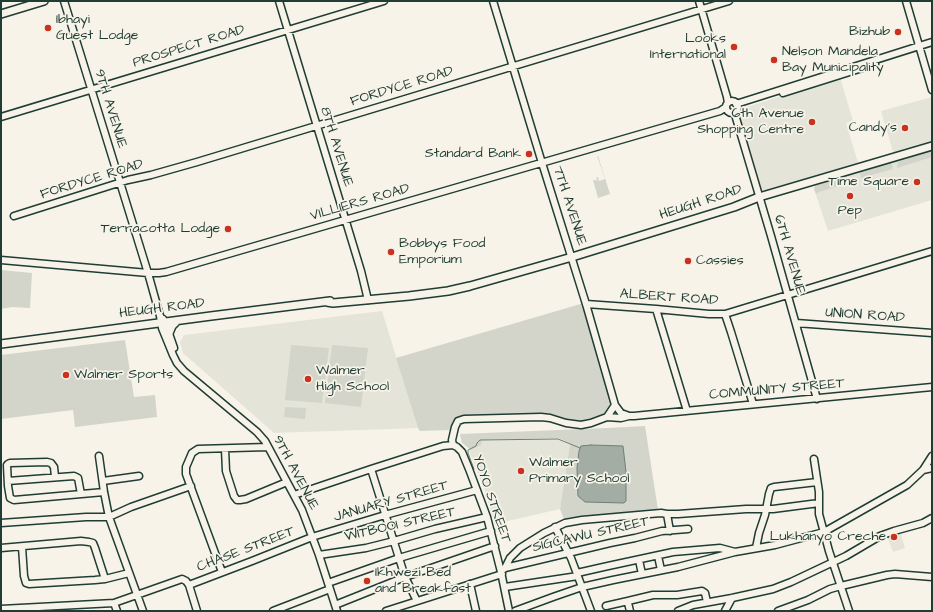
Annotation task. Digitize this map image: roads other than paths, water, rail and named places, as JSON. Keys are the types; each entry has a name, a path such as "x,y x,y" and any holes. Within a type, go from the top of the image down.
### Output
{"main road":[{"path":"1,14 44,1"},
{"name":"HEUGH ROAD","path":"1,344 162,320 177,321 327,302 332,303 478,283 572,257 734,207 759,197 932,146"},
{"path":"169,333 172,326 177,321"}],"street":[{"name":"9TH AVENUE","path":"64,1 173,355 181,367 189,375 257,432 265,441 302,510 319,555 336,608"},
{"name":"8TH AVENUE","path":"279,1 346,220 368,298"},
{"name":"PROSPECT ROAD","path":"1,117 384,1"},
{"name":"7TH AVENUE","path":"493,1 572,257 615,406"},
{"name":"6TH AVENUE","path":"699,1 759,197 818,399"},
{"name":"FORDYCE ROAD","path":"14,216 135,178 151,175 728,1"},
{"path":"906,1 932,90"},
{"name":"VILLIERS ROAD","path":"1,260 148,273 166,272 732,107 750,104 920,48 932,42"},
{"name":"VILLIERS ROAD","path":"920,48 932,46"},
{"name":"ALBERT ROAD","path":"586,304 708,314 725,314 932,251"},
{"path":"656,309 687,411"},
{"path":"725,314 752,404"},
{"name":"9TH AVENUE","path":"162,320 169,333 176,353 189,375"},
{"name":"UNION ROAD","path":"796,323 932,333"},
{"name":"COMMUNITY STREET","path":"607,416 621,418 627,416 932,387"},
{"path":"453,445 452,440 455,427 458,421 464,419 541,417 550,418 566,424 581,425 591,423 607,416 615,406 621,413 627,416"},
{"name":"YOYO STREET","path":"294,495 443,446 453,445 462,452 478,490 502,571 509,611"},
{"path":"222,572 186,474 186,469 192,453 198,449 268,447"},
{"path":"225,448 226,471 234,496 237,500 246,499 287,482"},
{"path":"99,456 104,492 110,516 128,573 143,611"},
{"path":"515,611 582,587 735,552 775,545 824,532 901,489 923,470 932,456"},
{"path":"814,459 819,514 840,586 849,611"},
{"path":"55,477 54,467 48,462 10,463 7,465 5,485 11,499 14,500 104,492"},
{"path":"923,470 932,468"},
{"path":"371,469 405,577 417,601"},
{"path":"5,485 55,477 76,476 78,478 81,494"},
{"path":"103,481 139,476"},
{"path":"756,548 766,509 768,494 772,487 817,482"},
{"path":"1,524 110,516 191,486"},
{"name":"JANUARY STREET","path":"312,537 385,515 478,490"},
{"path":"502,571 510,558 520,548 544,533 565,523 582,520 661,513 678,514 766,509 819,503"},
{"path":"667,514 670,531"},
{"name":"WITBOOI STREET","path":"319,555 366,548 435,529 487,517"},
{"path":"678,611 693,605 773,589 846,556 880,536 922,524 932,518"},
{"path":"555,527 568,552 592,611"},
{"name":"SIGCAWU STREET","path":"386,611 470,584 502,571 568,552 662,531 688,529"},
{"path":"273,611 329,586 399,558 491,531"},
{"name":"CHASE STREET","path":"188,585 312,537"},
{"path":"1,548 91,542 95,548 105,579"},
{"path":"336,608 405,577 495,546"},
{"path":"22,547 24,576 26,583 29,584 105,579 128,573"},
{"path":"505,587 577,575 608,566 673,552 720,548 735,552"},
{"path":"658,556 661,570"},
{"path":"639,560 642,574"},
{"path":"778,611 808,600 830,589 891,574 932,577"},
{"path":"1,609 114,603 182,579 186,580 197,611"},
{"path":"470,584 476,611"},
{"path":"606,606 653,595 677,595 702,592 705,593 707,602"},
{"path":"725,611 732,598"},
{"path":"628,601 630,611"},
{"path":"114,603 117,611"}],"waterway":[{"path":"473,471 474,469 468,450 476,446 480,440 558,439 580,448"}],"place":[{"name":"Ibhayi Guest Lodge","path":"48,28"},
{"name":"Bizhub","path":"898,32"},
{"name":"Looks International","path":"734,47"},
{"name":"Nelson Mandela Bay Municipality","path":"774,60"},
{"name":"6th Avenue Shopping Centre","path":"812,122"},
{"name":"Candy's","path":"905,128"},
{"name":"Standard Bank","path":"529,154"},
{"name":"Time Square","path":"917,182"},
{"name":"Pep","path":"850,196"},
{"name":"Terracotta Lodge","path":"228,229"},
{"name":"Bobbys Food Emporium","path":"391,252"},
{"name":"Cassies","path":"688,261"},
{"name":"Walmer Sports","path":"66,375"},
{"name":"Walmer High School","path":"308,379"},
{"name":"Walmer Primary School","path":"521,471"},
{"name":"Lukhanyo Creche","path":"894,537"},
{"name":"Ikhwezi Bed and Breakfast","path":"367,581"}]}
